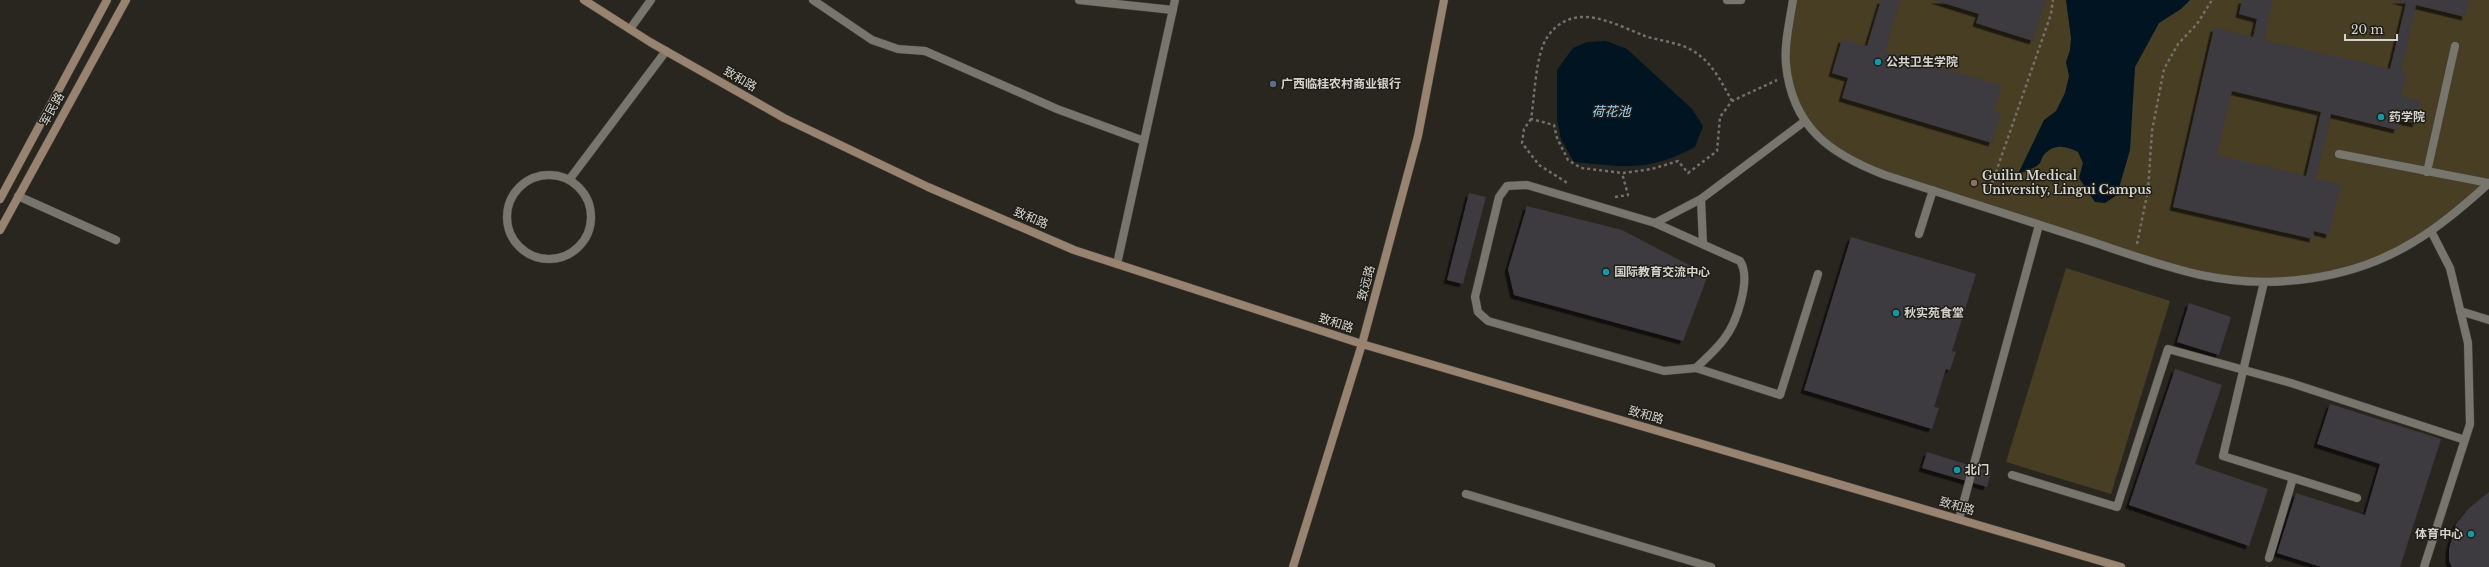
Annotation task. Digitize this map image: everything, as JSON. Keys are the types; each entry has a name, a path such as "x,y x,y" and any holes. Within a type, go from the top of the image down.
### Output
{"main road":[{"name":"军民路","path":"0,199 107,0"},
{"name":"军民路","path":"0,230 126,0"},
{"name":"致和路","path":"584,0 666,51 784,118 914,180 1074,250 1362,344 2120,567"},
{"name":"致远路","path":"1293,567 1362,344 1418,136 1444,0"}],"street":[{"path":"630,29 651,0"},
{"path":"813,0 872,40 898,49 925,51 1057,109 1144,141"},
{"path":"1079,0 1173,10"},
{"path":"1117,264 1175,0"},
{"path":"1727,0 1741,0"},
{"path":"1793,0 1786,63 1788,75 1798,109 1809,129 1824,144 1842,156 1864,167 2039,225 2201,275 2264,282 2310,279 2354,268 2414,242 2431,231 2489,183"},
{"path":"2427,172 2455,46"},
{"path":"569,180 666,51"},
{"path":"1655,224 1701,199 1805,121"},
{"path":"2339,154 2489,183"},
{"path":"541,175 556,175 569,180 580,188 588,199 591,212 590,226 585,238 577,249 565,256 552,259 538,258 526,252 515,242 509,230 506,216 510,201 517,189 528,180 541,175"},
{"path":"1696,368 1728,333 1739,306 1746,277 1740,261 1655,224 1527,185 1510,185 1499,197 1475,297 1476,307 1488,321 1664,371 1696,368 1780,395 1818,274"},
{"path":"1919,234 1933,190"},
{"path":"18,196 116,240"},
{"path":"1701,199 1703,244"},
{"path":"1959,519 2039,225"},
{"path":"2424,567 2470,424 2468,351 2460,311 2450,268 2431,231"},
{"path":"2264,282 2223,456 2357,498"},
{"path":"2460,311 2489,320"},
{"path":"2012,476 2117,507 2168,349 2243,369 2465,440"},
{"path":"2268,558 2294,478"},
{"path":"1466,494 1711,567"}],"path":[{"path":"1984,207 2051,14 2053,0"},
{"path":"2135,255 2148,190 2152,131 2164,69 2178,44 2197,24 2212,0"},
{"path":"1571,185 1539,165 1522,143 1524,129 1531,119 1539,57 1547,37 1562,23 1581,17 1612,21 1646,36 1687,47 1705,60 1717,75 1732,101"},
{"path":"1531,119 1554,125 1557,138 1568,160 1572,164 1581,168 1622,173 1652,169 1678,161 1688,173 1717,151 1720,117 1732,101 1788,75"},
{"path":"1613,197 1628,195 1622,173"}],"shaded area":[{"path":"1793,0 2489,0 2489,183 2451,216 2373,261 2287,281 2201,275 1863,167 1809,129 1791,88 1788,38"},
{"path":"2066,268 2170,301 2111,494 2006,462"}],"water":[{"path":"2066,0 2190,0 2181,9 2159,23 2135,67 2130,150 2117,195 2105,203 2095,202 2079,178 2083,163 2078,152 2069,148 2055,147 2051,149 2043,156 2037,166 2018,174 2044,120 2056,111 2065,93 2069,76 2066,62 2070,50 2071,38"},
{"name":"荷花池","path":"1606,41 1627,49 1692,109 1703,126 1695,147 1663,161 1636,166 1574,162 1561,139 1557,120 1557,70 1573,48 1587,42"}],"building":[{"name":"公共卫生学院","path":"1881,0 1900,0 1885,51 2002,86 1994,111 2001,114 1992,143 1842,98 1848,78 1832,73 1842,39 1867,46"},
{"path":"1934,0 2046,0 2033,41 1976,23 1979,14"},
{"name":"药学院","path":"2242,0 2273,0 2264,40 2390,69 2406,3 2395,0 2469,0 2465,17 2416,5 2401,72 2407,73 2401,96 2421,100 2416,124 2399,120 2397,130 2331,114 2316,179 2341,184 2329,235 2314,231 2313,239 2173,207 2214,28 2253,37 2257,19 2239,14","holes":["2232,91 2321,112 2306,176 2217,155"]},
{"path":"1469,193 1486,197 1463,284 1447,280"},
{"name":"国际教育交流中心","path":"1527,206 1622,230 1708,275 1683,341 1514,295 1508,269"},
{"name":"秋实苑食堂","path":"1851,237 1976,274 1952,351 1956,352 1950,370 1946,369 1934,407 1939,408 1932,429 1804,390"},
{"path":"2189,303 2231,317 2219,355 2177,342"},
{"path":"2175,369 2222,385 2195,464 2268,489 2249,546 2129,505"},
{"path":"2330,404 2441,439 2400,567 2321,567 2277,553 2296,493 2365,515 2380,464 2317,444"},
{"name":"北门","path":"1927,452 1991,472 1987,487 1922,468"},
{"name":"体育中心","path":"2489,492 2489,567 2452,567 2449,561 2449,549 2456,524 2468,509"}],"place":[{"name":"公共卫生学院","path":"1878,62"},
{"name":"广西临桂农村商业银行","path":"1273,84"},
{"name":"药学院","path":"2381,117"},
{"name":"Guilin Medical University, Lingui Campus","path":"1974,183"},
{"name":"国际教育交流中心","path":"1606,272"},
{"name":"秋实苑食堂","path":"1896,313"},
{"name":"北门","path":"1957,470"},
{"name":"体育中心","path":"2471,534"}]}
